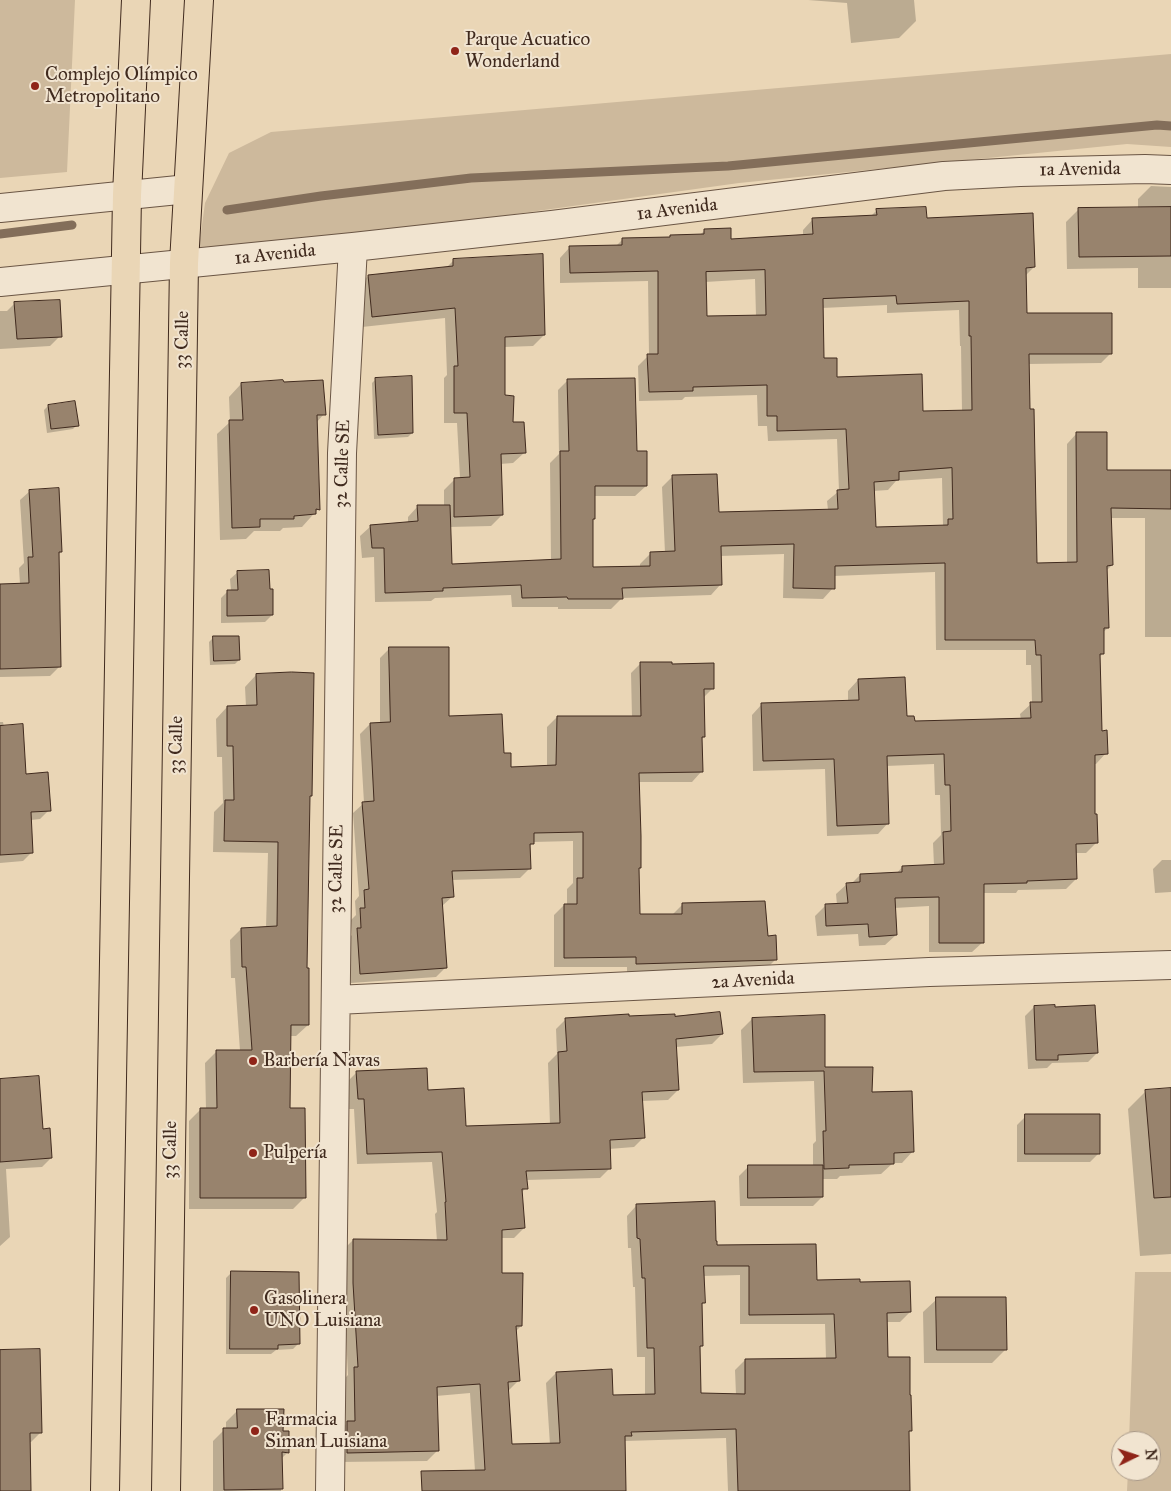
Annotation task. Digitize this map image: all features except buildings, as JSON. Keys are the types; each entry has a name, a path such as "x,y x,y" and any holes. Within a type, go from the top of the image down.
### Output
{"main road":[{"path":"105,1491 127,195 136,0"},
{"name":"33 Calle","path":"166,1491 184,263 198,0"}],"street":[{"name":"1a Avenida","path":"126,269 353,247 708,207 944,176 1020,172 1171,170"},
{"path":"0,208 188,190"},
{"name":"32 Calle SE","path":"330,1491 342,453 353,247"},
{"path":"0,282 126,269"},
{"name":"2a Avenida","path":"336,1000 929,972 1171,965"}],"shaded area":[{"name":"Complejo Olímpico Metropolitano","path":"0,0 75,0 67,172 0,178"},
{"path":"1171,54 1171,147 1127,144 739,183 306,243 199,247 205,203 229,153 271,132"},
{"path":"1135,1272 1171,1272 1171,1491 1127,1491 1128,1481 1161,1481 1161,1431 1129,1431"}],"waterway":[{"path":"227,210 321,196 471,178 728,166 1157,125 1171,126"},
{"path":"0,234 72,225"}],"place":[{"name":"Parque Acuatico Wonderland","path":"455,51"},
{"name":"Complejo Olímpico Metropolitano","path":"35,86"},
{"name":"Barbería Navas","path":"253,1061"},
{"name":"Pulpería","path":"253,1153"},
{"name":"Gasolinera UNO Luisiana","path":"254,1310"},
{"name":"Farmacia Siman Luisiana","path":"255,1431"}]}
